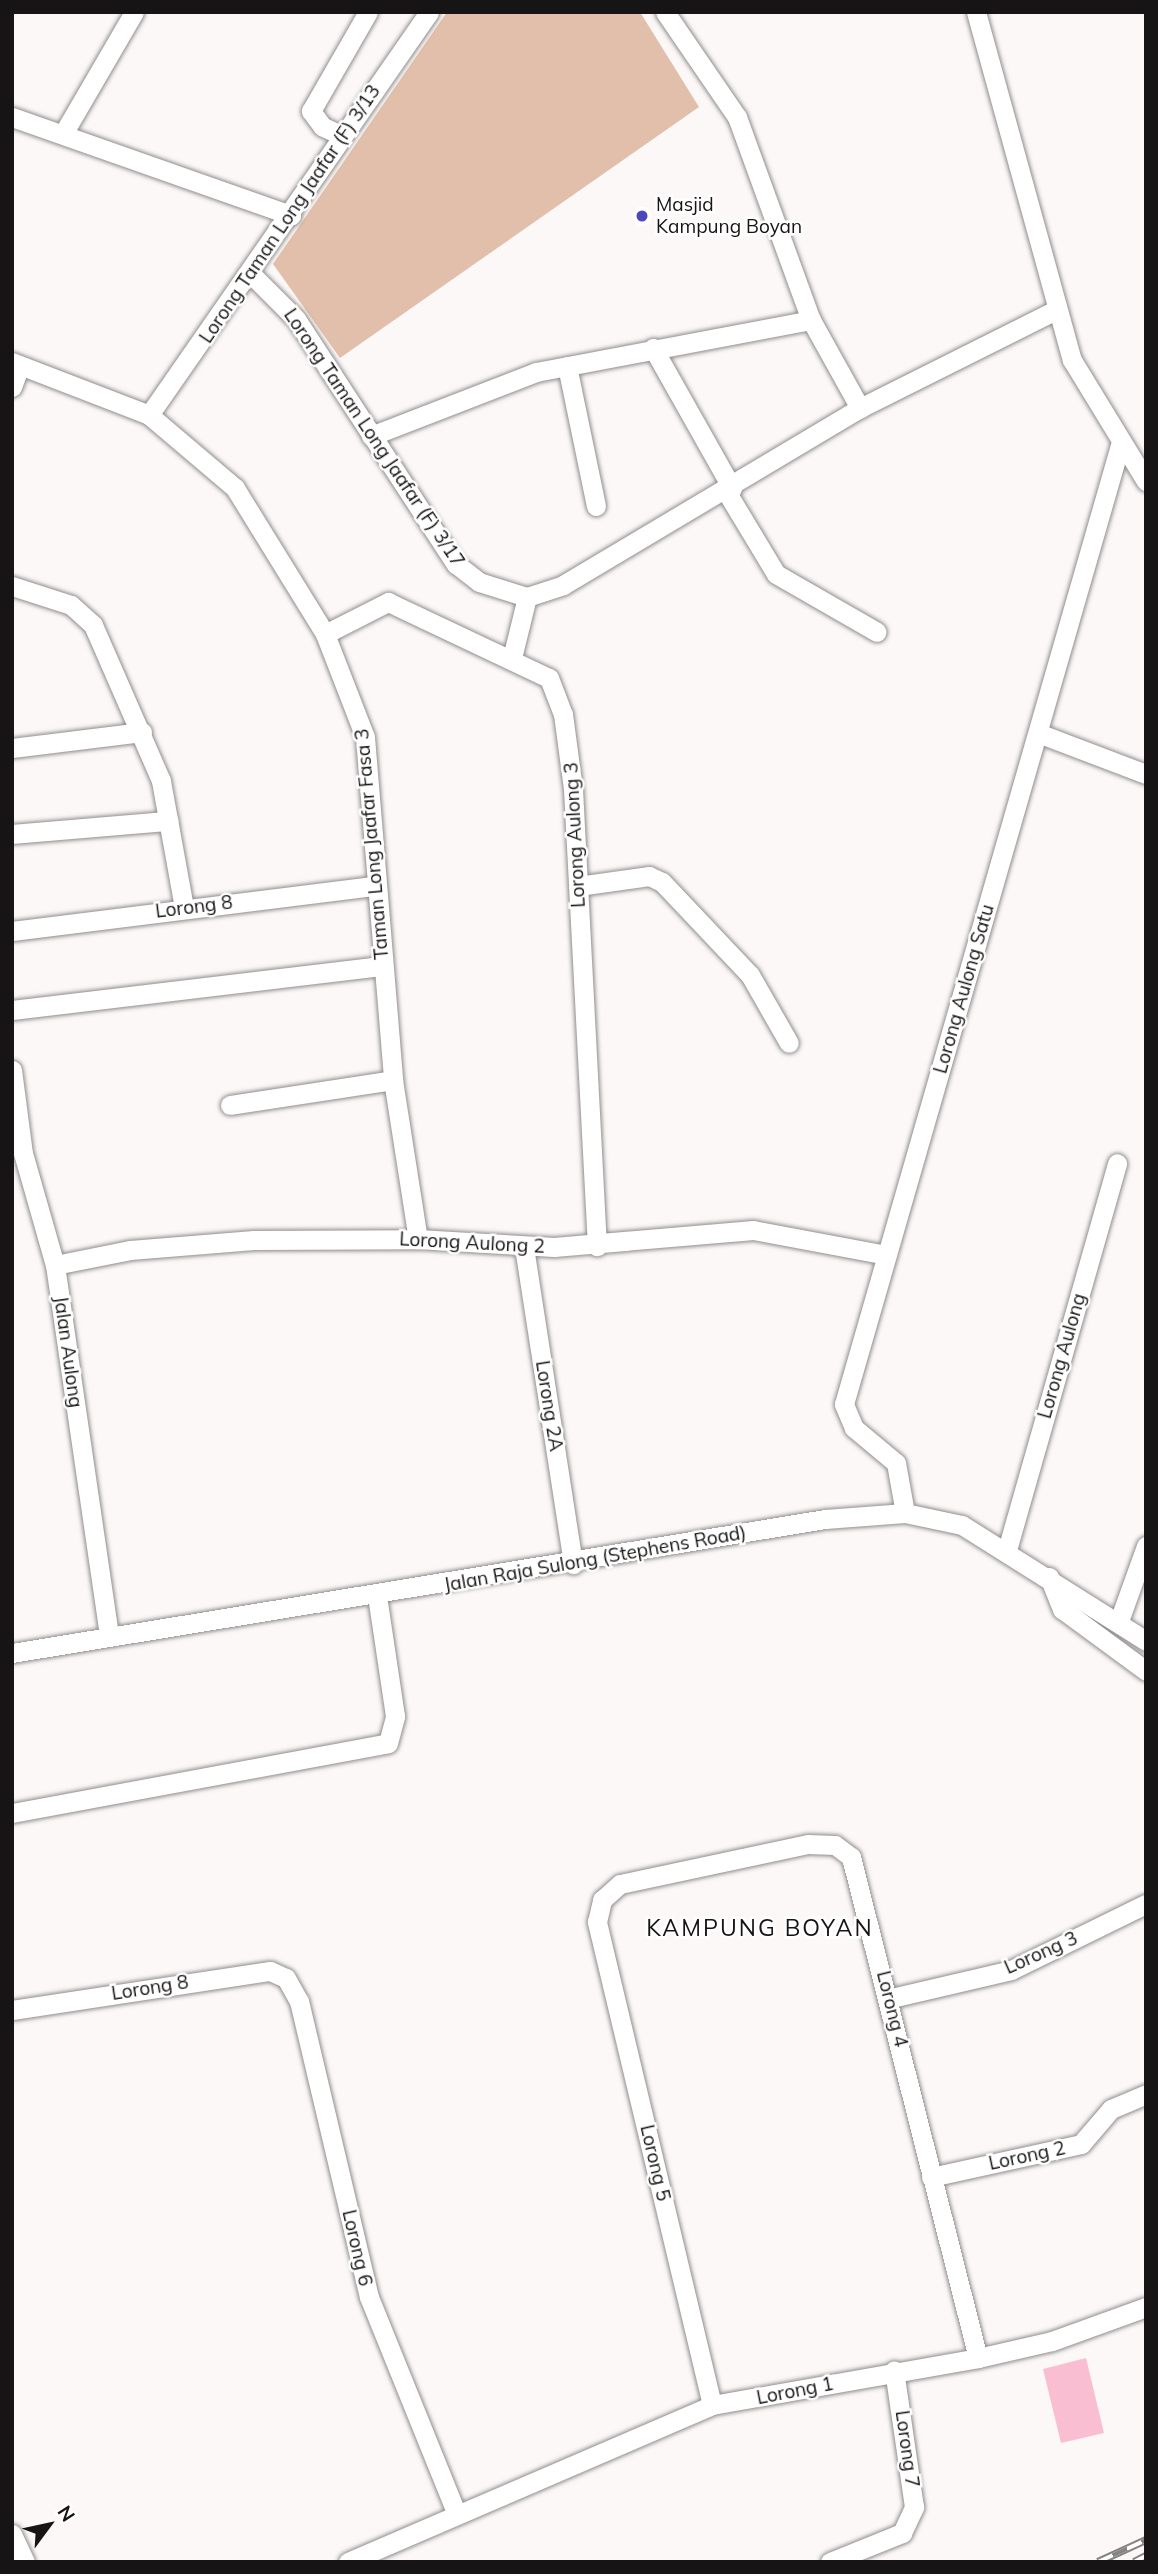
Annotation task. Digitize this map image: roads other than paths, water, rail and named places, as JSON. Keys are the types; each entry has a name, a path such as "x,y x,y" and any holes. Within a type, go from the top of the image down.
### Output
{"street":[{"path":"63,134 134,12"},
{"path":"342,136 322,126 311,111 368,12"},
{"name":"Lorong Taman Long Jaafar (F) 3/13","path":"149,415 253,275 342,136 429,12"},
{"path":"976,12 1056,310 1072,360 1120,445 1146,481"},
{"path":"669,14 737,117 811,320 860,408"},
{"path":"12,117 291,215"},
{"name":"Lorong Taman Long Jaafar (F) 3/17","path":"253,275 296,319 456,564 479,582 527,597"},
{"path":"512,658 527,597 563,585 729,490 860,408 1056,310"},
{"path":"371,436 408,417 567,366 811,320"},
{"path":"653,348 776,574 877,632"},
{"path":"12,387 16,363"},
{"name":"Taman Long Jaafar Fasa 3","path":"16,363 149,415 246,500 325,634 365,737 375,886 393,1080 418,1239"},
{"path":"567,366 596,506"},
{"name":"Lorong Aulong Satu","path":"905,1513 896,1463 854,1428 844,1404 1120,445"},
{"path":"12,586 85,616 142,732 168,821 184,908"},
{"name":"Lorong Aulong 3","path":"325,634 388,602 512,658 549,678 563,714 578,886 597,1246"},
{"path":"12,748 142,732"},
{"path":"1038,733 1146,774"},
{"path":"12,834 168,821"},
{"path":"578,886 649,876 662,882 750,975 789,1043"},
{"name":"Lorong 8","path":"12,931 375,886"},
{"path":"12,1010 383,966"},
{"name":"Jalan Aulong","path":"12,1070 18,1154 55,1265 109,1637"},
{"path":"230,1105 393,1080"},
{"name":"Lorong Aulong","path":"1007,1550 1118,1163"},
{"name":"Lorong Aulong 2","path":"55,1265 130,1250 254,1240 418,1239 524,1247 597,1246 753,1230 887,1255"},
{"name":"Lorong 2A","path":"524,1247 573,1564"},
{"name":"Jalan Raja Sulong (Stephens Road)","path":"12,1653 573,1564 825,1519 905,1513 962,1525 1007,1550 1146,1641"},
{"path":"1119,1621 1145,1548"},
{"path":"1049,1577 1062,1609 1146,1671"},
{"path":"12,1813 388,1744 395,1716 377,1595"},
{"name":"Lorong 4","path":"597,1922 602,1900 620,1884 808,1844 835,1845 851,1857 891,1998 931,2177 978,2358"},
{"name":"Lorong 3","path":"891,1998 1011,1970 1146,1904"},
{"name":"Lorong 5","path":"597,1922 712,2405"},
{"name":"Lorong 8","path":"12,2010 270,1971 286,1978"},
{"name":"Lorong 6","path":"286,1978 299,2001 369,2297 455,2510"},
{"name":"Lorong 2","path":"931,2177 1081,2144 1111,2109 1146,2094"},
{"name":"Lorong 1","path":"348,2562 455,2510 712,2405 894,2370 978,2358 1052,2341 1146,2307"},
{"name":"Lorong 7","path":"830,2562 902,2533 914,2507 894,2370"},
{"path":"12,2534 25,2562"}],"railway":[{"path":"1098,2562 1146,2540"},
{"path":"1134,2562 1146,2556"}],"place":[{"name":"Masjid Kampung Boyan","path":"642,216"}],"district":[{"name":"KAMPUNG BOYAN","path":"760,1928"}]}
